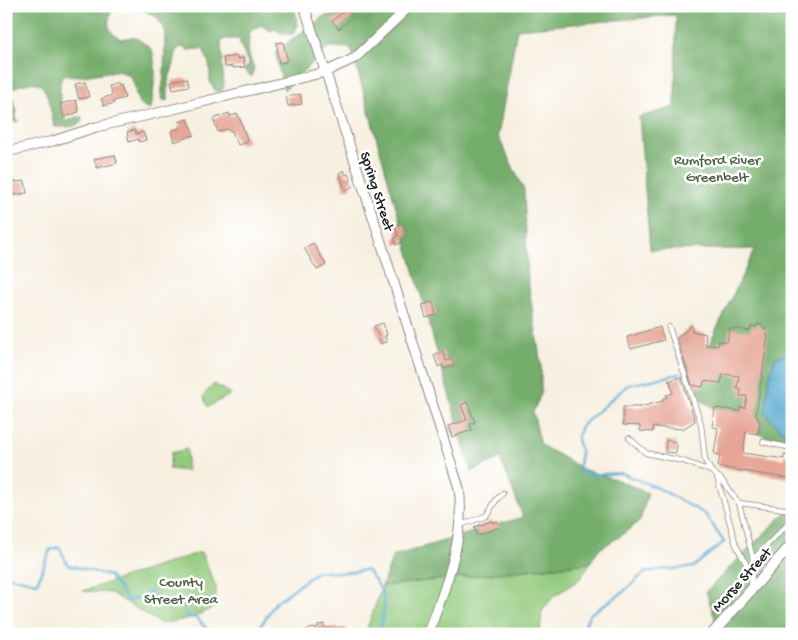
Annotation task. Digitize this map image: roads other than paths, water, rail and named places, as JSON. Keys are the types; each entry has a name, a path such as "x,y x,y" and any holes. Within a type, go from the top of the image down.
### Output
{"street":[{"name":"Spring Street","path":"304,6 459,488 461,506 460,525 453,561 429,634"},
{"path":"6,152 53,141 96,126 149,115 324,72 355,58 410,6"},
{"name":"Morse Street","path":"712,634 792,544"}],"lane":[{"path":"669,327 701,424 705,460 711,471"},
{"path":"629,438 646,453 682,461 711,471 721,479 739,503 753,558 751,590"},
{"path":"763,442 792,448"},
{"path":"717,476 736,545 752,575"},
{"path":"460,525 486,516 496,499 503,494"},
{"path":"739,503 792,510"},
{"path":"753,558 792,520"}],"water":[{"path":"792,351 792,441 765,413 769,378 775,358"}],"waterway":[{"path":"581,634 590,614 622,593 644,573 693,567 724,542 705,514 658,488 621,473 588,475 578,471 581,453 577,439 581,426 628,385 680,374"},
{"path":"6,576 37,583 50,550 59,547 68,565 110,576 128,601 150,592 163,602 182,602 186,616 197,618 213,634"},
{"path":"229,634 235,630 258,630 275,603 318,571 339,573 367,570 378,585 384,598 381,634"}],"park label":[{"name":"Rumford River Greenbelt","path":"717,168"},
{"name":"County Street Area","path":"181,590"}]}
